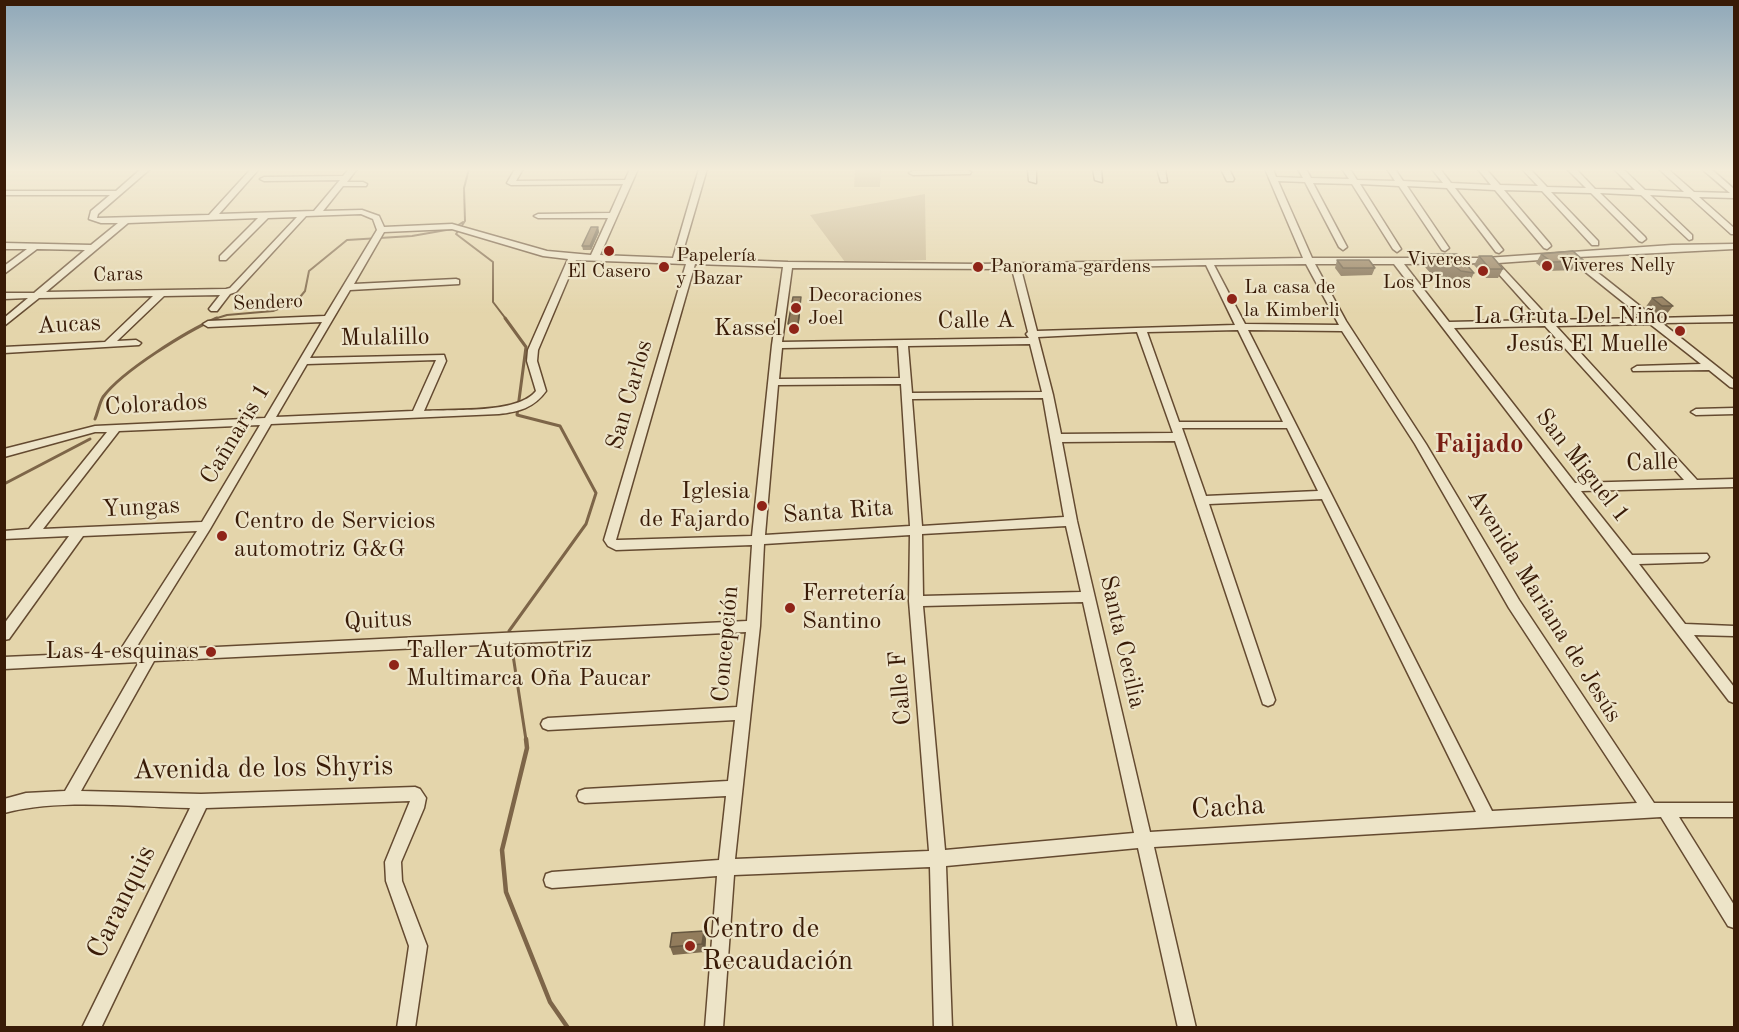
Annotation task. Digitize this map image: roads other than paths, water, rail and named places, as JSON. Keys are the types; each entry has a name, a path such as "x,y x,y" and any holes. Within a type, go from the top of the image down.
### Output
{"street":[{"path":"93,217 101,221 227,217"},
{"path":"223,258 264,217"},
{"path":"214,309 301,217"},
{"path":"374,217 378,235 452,226 546,254 594,258 788,265 1016,266 1209,263 1309,261 1397,255 1491,261 1672,248 1734,246"},
{"path":"594,258 613,217"},
{"path":"676,261 689,217"},
{"name":"Avenida Mariana de Jesús","path":"1290,217 1309,261 1345,328 1419,444 1514,604 1734,920"},
{"path":"1327,217 1343,247"},
{"name":"San Miguel 1","path":"1375,217 1397,255 1446,325 1734,697"},
{"path":"1423,217 1444,248"},
{"path":"1473,217 1499,250"},
{"path":"1522,217 1547,246"},
{"path":"1571,217 1595,243"},
{"path":"1620,217 1642,239"},
{"path":"1669,217 1689,237"},
{"path":"1717,217 1734,232"},
{"path":"4,323 125,221"},
{"name":"Cañnaris 1","path":"123,657 206,526 378,235"},
{"path":"4,246 93,248"},
{"path":"4,271 35,247"},
{"path":"1571,256 1734,385"},
{"name":"Colorados","path":"5,453 95,429 511,410 523,406 535,399 541,391 532,361 533,350 573,257"},
{"path":"1491,261 1693,483"},
{"name":"San Carlos","path":"610,540 691,262"},
{"path":"1209,263 1488,819"},
{"name":"Concepción","path":"714,1028 726,867 753,626 758,540 773,382 788,265"},
{"name":"Santa Cecilia","path":"1016,266 1032,338 1048,395 1071,521 1187,1028"},
{"path":"348,287 456,282"},
{"name":"Caras","path":"4,296 230,291"},
{"path":"108,344 163,292"},
{"name":"Sendero","path":"208,324 329,319"},
{"path":"1446,325 1734,319"},
{"name":"Calle A","path":"777,345 903,344 1032,338 1141,329 1242,329 1294,326 1345,328"},
{"path":"1141,329 1202,500 1268,700"},
{"name":"Aucas","path":"4,350 136,342"},
{"name":"Calle F","path":"903,344 916,530 916,601 938,859 943,1028"},
{"name":"Mulalillo","path":"303,361 440,357 441,361 417,415"},
{"path":"1637,369 1711,366"},
{"path":"773,382 906,381"},
{"path":"907,396 1048,395"},
{"path":"1696,412 1734,411"},
{"path":"1057,438 1290,425"},
{"path":"33,533 116,428"},
{"name":"Calle","path":"1572,487 1734,483"},
{"path":"1202,500 1325,495"},
{"name":"Santa Rita","path":"610,540 616,545 758,540 1071,521"},
{"name":"Yungas","path":"4,535 206,526"},
{"path":"4,635 79,532"},
{"path":"1628,560 1703,557"},
{"path":"916,601 1088,597"},
{"name":"Quitus","path":"4,663 753,626"},
{"path":"1682,629 1734,631"},
{"path":"69,798 151,654"},
{"path":"548,724 743,713"},
{"path":"585,796 735,788"},
{"name":"Avenida de los Shyris","path":"7,804 69,798 201,801 415,794 418,803 393,862 394,881 418,946 406,1028"},
{"name":"Caranquis","path":"91,1028 201,801"},
{"name":"Cacha","path":"552,880 726,867 938,859 1145,840 1488,819 1734,810"}],"waterway":[{"path":"465,217 465,221 456,234 493,262 493,302 506,319"},
{"path":"217,318 227,315 273,311 296,302 305,291 309,271 347,240 412,236 452,229 463,222"},
{"path":"95,419 103,397 125,376 173,342 217,318"},
{"path":"505,318 526,347 517,415 560,426 596,493 586,524 509,631 510,635"},
{"path":"4,484 90,439"},
{"path":"511,642 526,740"},
{"path":"526,739 527,748 502,850 506,892 550,1002 568,1028"}],"place":[{"name":"El Casero","path":"609,251"},
{"name":"Viveres Nelly","path":"1547,266"},
{"name":"Papelería y Bazar","path":"664,267"},
{"name":"Panorama gardens","path":"978,267"},
{"name":"Viveres Los PInos","path":"1483,271"},
{"name":"La casa de la Kimberli","path":"1232,299"},
{"name":"Decoraciones Joel","path":"796,308"},
{"name":"Kassel","path":"794,329"},
{"name":"La Gruta Del Niño Jesús El Muelle","path":"1680,331"},
{"name":"Iglesia de Fajardo","path":"762,506"},
{"name":"Centro de Servicios automotriz G&G","path":"222,536"},
{"name":"Ferretería Santino","path":"790,608"},
{"name":"Las 4 esquinas","path":"211,652"},
{"name":"Taller Automotriz Multimarca Oña Paucar","path":"394,665"},
{"name":"Centro de Recaudación","path":"690,946"}],"district":[{"name":"Faijado","path":"1479,445"}]}
